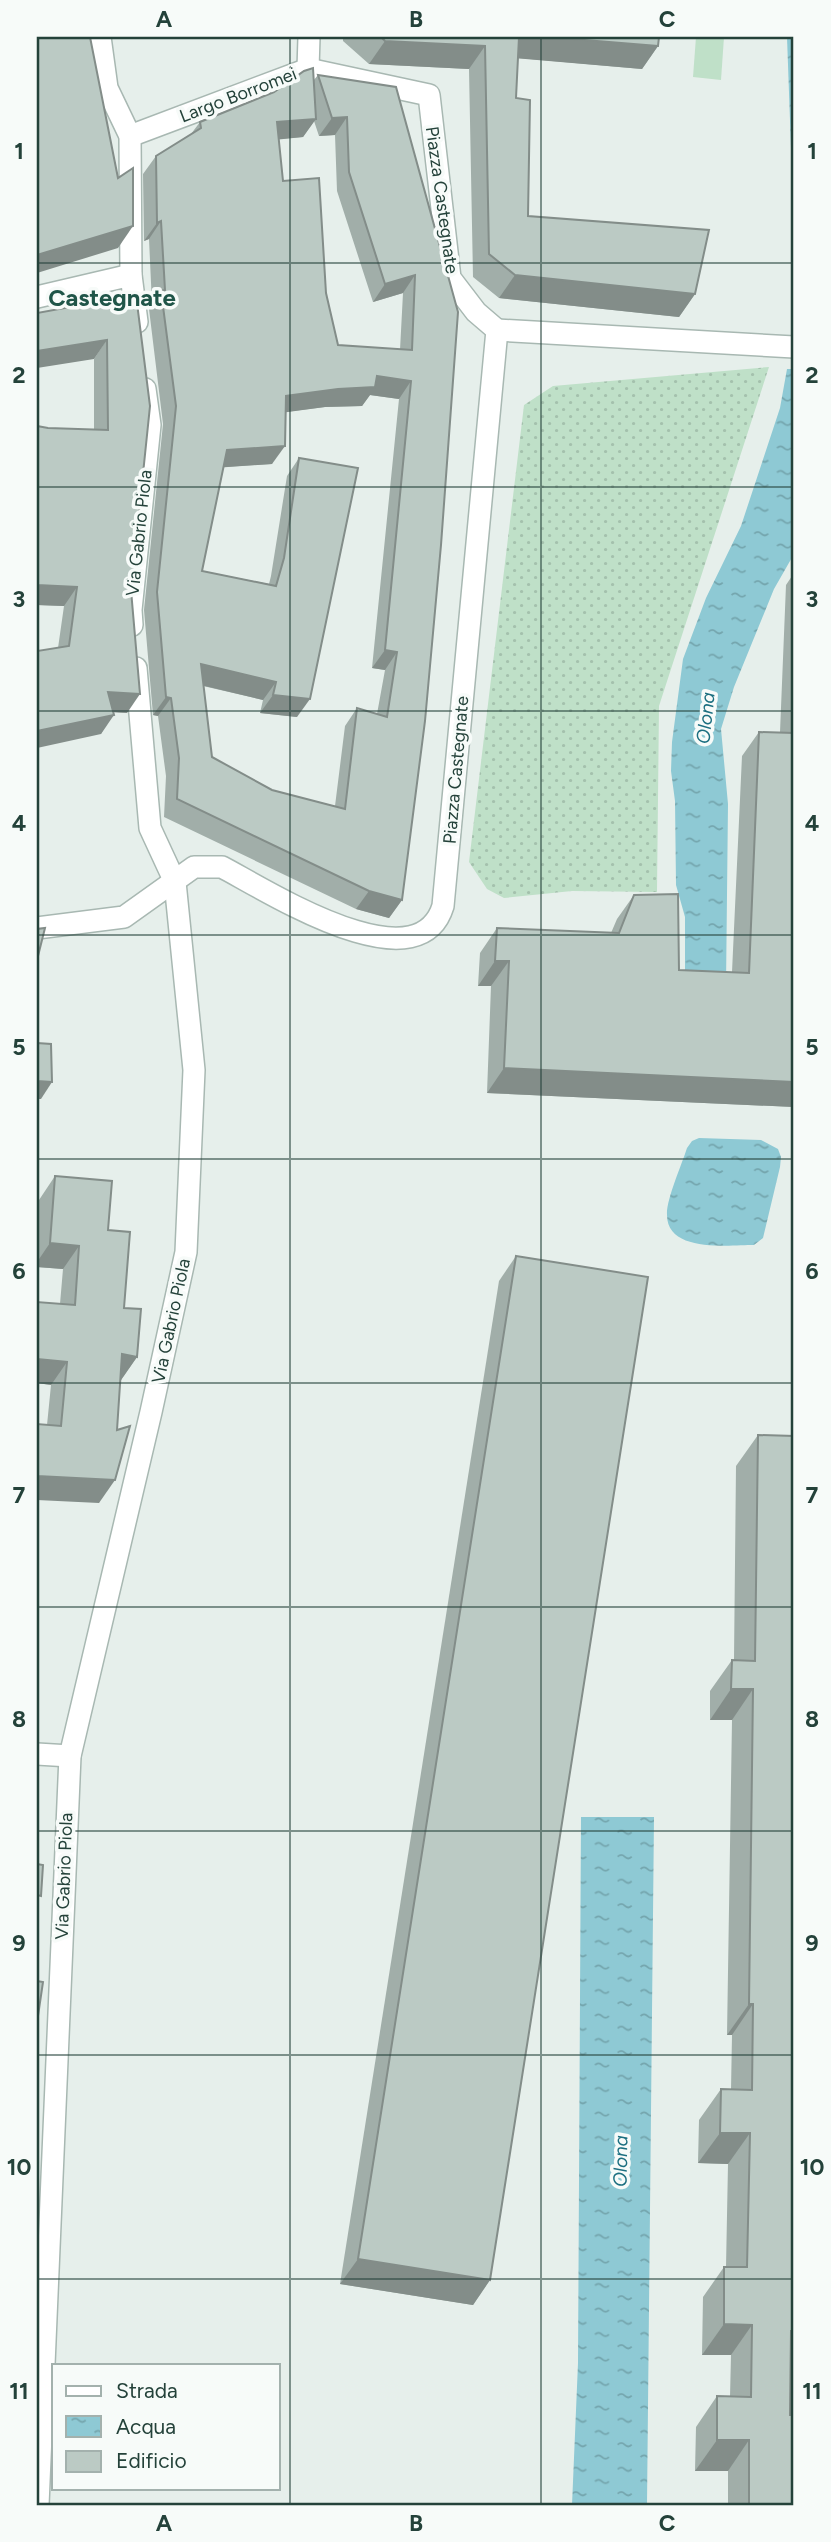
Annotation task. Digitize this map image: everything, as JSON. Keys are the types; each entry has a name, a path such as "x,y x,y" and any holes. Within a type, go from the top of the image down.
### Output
{"street":[{"path":"100,37 107,88 130,136 131,275 139,343"},
{"path":"309,37 309,69"},
{"name":"Largo Borromei","path":"130,136 309,69 429,94"},
{"name":"Piazza Castegnate","path":"37,928 124,917 194,867 222,867 340,927 388,938 419,935 429,930 439,919 443,905 497,330 476,312 450,278 429,94"},
{"path":"37,298 131,275"},
{"path":"497,330 794,346"},
{"name":"Via Gabrio Piola","path":"38,2505 69,1756 186,1252 194,1070 175,881 150,828 131,610 150,425 143,370"},
{"path":"37,1754 69,1756"}],"green space":[{"path":"696,37 724,37 721,80 693,77"},
{"path":"769,367 659,706 657,892 572,891 504,898 487,889 469,862 524,405 553,386"}],"water":[{"path":"787,37 794,37 794,232"},
{"name":"Olona","path":"787,369 794,369 794,554 774,589 734,687 721,729 728,804 726,986 685,987 685,917 676,885 675,801 671,771 683,659 706,598 741,526 780,408"},
{"path":"699,1138 761,1140 778,1149 780,1167 763,1238 754,1245 701,1244 677,1236 670,1227 667,1208 672,1191 687,1148 692,1141"},
{"name":"Olona","path":"581,1817 654,1817 647,2505 572,2505 578,2363"}],"building":[{"path":"37,37 90,37 118,178 133,168 133,226 37,255"},
{"path":"381,37 519,37 516,98 530,100 528,216 709,230 695,294 515,275 489,254 485,46 385,41"},
{"path":"548,37 659,37 658,46"},
{"path":"313,68 316,119 277,122 283,181 319,178 326,293 338,345 412,350 415,275 385,284 349,172 347,117 332,118 318,75 396,87 458,312 425,721 402,900 369,891 177,799 179,758 171,698 166,697 157,592 176,406 161,291 165,290 161,221 157,223 156,156 201,128 200,122 274,92 304,71","holes":["377,376 411,381 385,650 397,652 387,717 357,708 345,809 272,790 212,757 201,664 276,682 273,695 310,699 358,468 299,458 284,558 276,586 202,571 227,450 285,446 286,396 375,387"]},
{"path":"136,295 150,406 131,590 140,694 108,692 114,715 37,731 37,651 69,646 77,587 37,585 37,426 108,430 107,340 37,351 37,313"},
{"path":"759,732 794,733 794,1082 504,1068 509,961 495,961 497,928 619,933 634,895 678,894 679,970 749,973"},
{"path":"45,928 37,960 37,929"},
{"path":"37,1043 51,1044 52,1082 37,1081"},
{"path":"55,1176 112,1181 108,1230 130,1232 124,1308 141,1309 137,1357 122,1354 117,1430 130,1426 115,1480 37,1476 37,1424 61,1426 67,1362 37,1359 37,1302 75,1305 79,1246 50,1243"},
{"path":"516,1256 648,1277 490,2280 358,2259"},
{"path":"758,1435 794,1436 794,2331 791,2331 790,2415 794,2415 794,2505 749,2505 749,2440 717,2440 717,2396 751,2397 752,2325 724,2324 724,2267 747,2267 750,2133 720,2133 721,2089 752,2090 753,2004 749,2004 753,1689 731,1689 732,1660 755,1661"},
{"path":"37,1864 43,1865 41,1896 37,1895"},
{"path":"37,1981 43,1982 38,2016 37,2015"}],"district":[{"name":"Castegnate","path":"112,298"}]}
